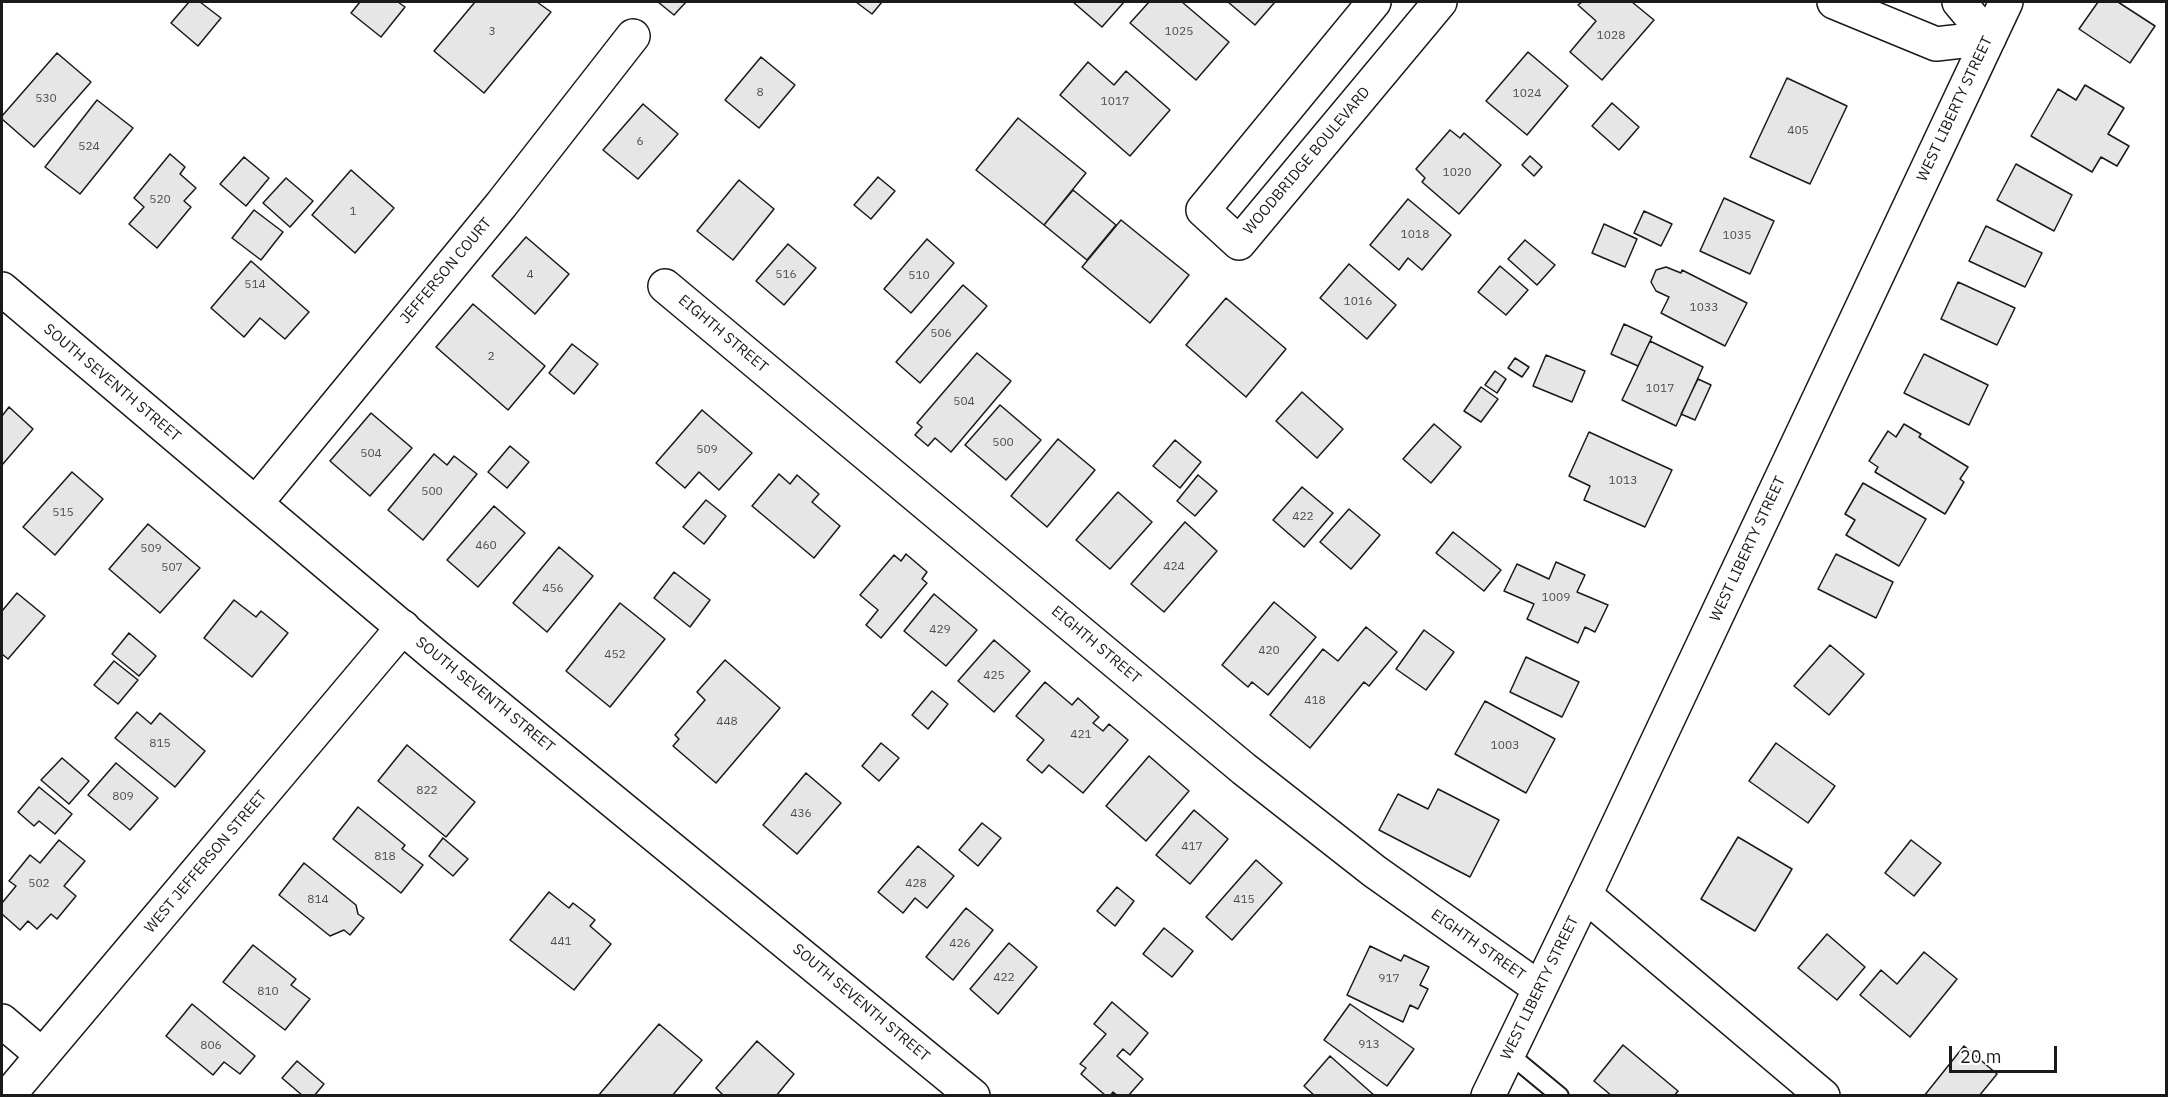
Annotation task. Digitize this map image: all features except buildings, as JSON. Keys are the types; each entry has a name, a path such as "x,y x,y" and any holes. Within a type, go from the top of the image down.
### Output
{"street":[{"name":"WOODBRIDGE BOULEVARD","path":"1374,2 1203,210 1239,243 1440,2"},
{"path":"1834,2 1936,44 1989,38"},
{"path":"1959,2 1989,38"},
{"name":"WEST LIBERTY STREET","path":"1488,1095 2006,2"},
{"name":"JEFFERSON COURT","path":"256,503 501,205 633,36"},
{"name":"EIGHTH STREET","path":"665,286 1254,776 1374,872 1539,988"},
{"name":"SOUTH SEVENTH STREET","path":"2,290 403,627 973,1095"},
{"name":"WEST JEFFERSON STREET","path":"8,1095 403,627"},
{"path":"1585,894 1823,1095"},
{"path":"2,1021 42,1055"}],"lane":[{"path":"1508,1053 1560,1095"}]}
